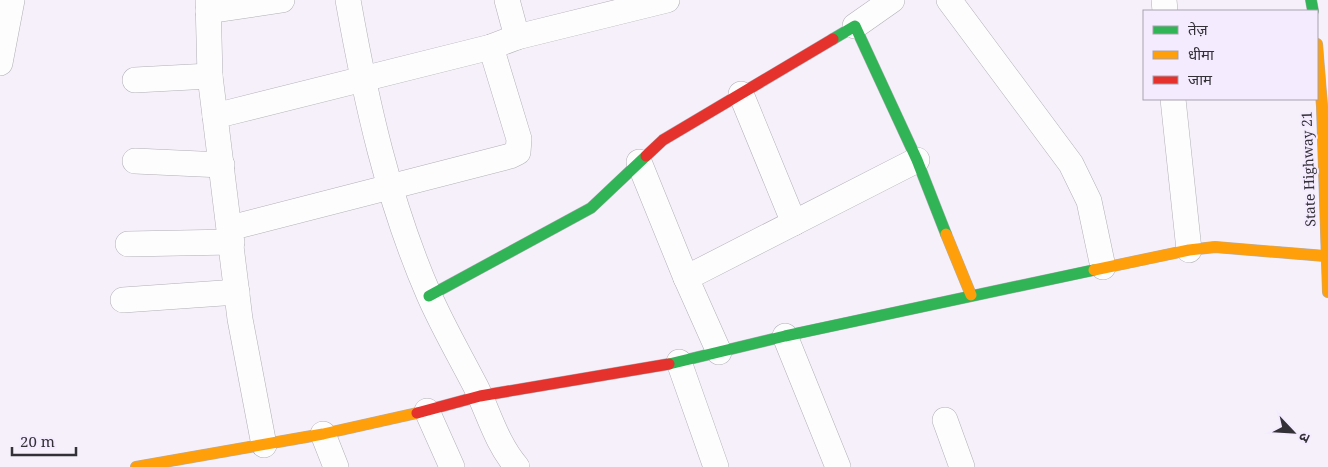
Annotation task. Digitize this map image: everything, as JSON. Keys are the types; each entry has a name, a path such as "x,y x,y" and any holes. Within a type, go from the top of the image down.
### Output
{"main road":[{"path":"429,296 591,208 663,140 855,26 917,160 971,295"},
{"name":"State Highway 21","path":"1318,57 1326,165 1325,256 1328,292"},
{"path":"136,467 323,434 427,411 480,396 679,362 785,336 971,295 1189,250 1215,247 1325,256"}],"street":[{"path":"0,62 12,0"},
{"path":"264,445 240,318 210,76 208,5 282,0"},
{"path":"348,0 362,79 389,187 429,296 480,396 496,434 517,467"},
{"path":"507,0 517,38"},
{"path":"215,116 491,47 517,38 667,0"},
{"path":"855,26 892,0"},
{"path":"949,0 1072,164 1088,201 1103,267"},
{"path":"128,244 231,235 389,187 510,156 518,152 519,139 491,47"},
{"path":"134,80 210,76"},
{"path":"741,94 794,223"},
{"path":"1174,100 1189,250"},
{"path":"686,278 917,160"},
{"path":"135,161 222,165"},
{"path":"639,162 686,278 719,352"},
{"path":"123,300 237,292"},
{"path":"785,336 838,467"},
{"path":"679,362 716,467"},
{"path":"427,411 452,467"},
{"path":"945,420 962,467"},
{"path":"323,434 336,467"}],"traffic: fast":[{"path":"1311,0 1313,10"},
{"path":"833,39 855,26 917,160 946,234"},
{"path":"429,296 591,208 646,156"},
{"path":"669,364 785,336 1094,270"}],"traffic: slow":[{"path":"1318,56 1322,106 1328,292"},
{"path":"946,234 971,295"},
{"path":"1094,270 1189,250 1215,247 1325,256"},
{"path":"136,467 323,434 417,413"}],"traffic: jam":[{"path":"646,156 663,140 833,39"},
{"path":"417,413 480,396 669,364"}]}
